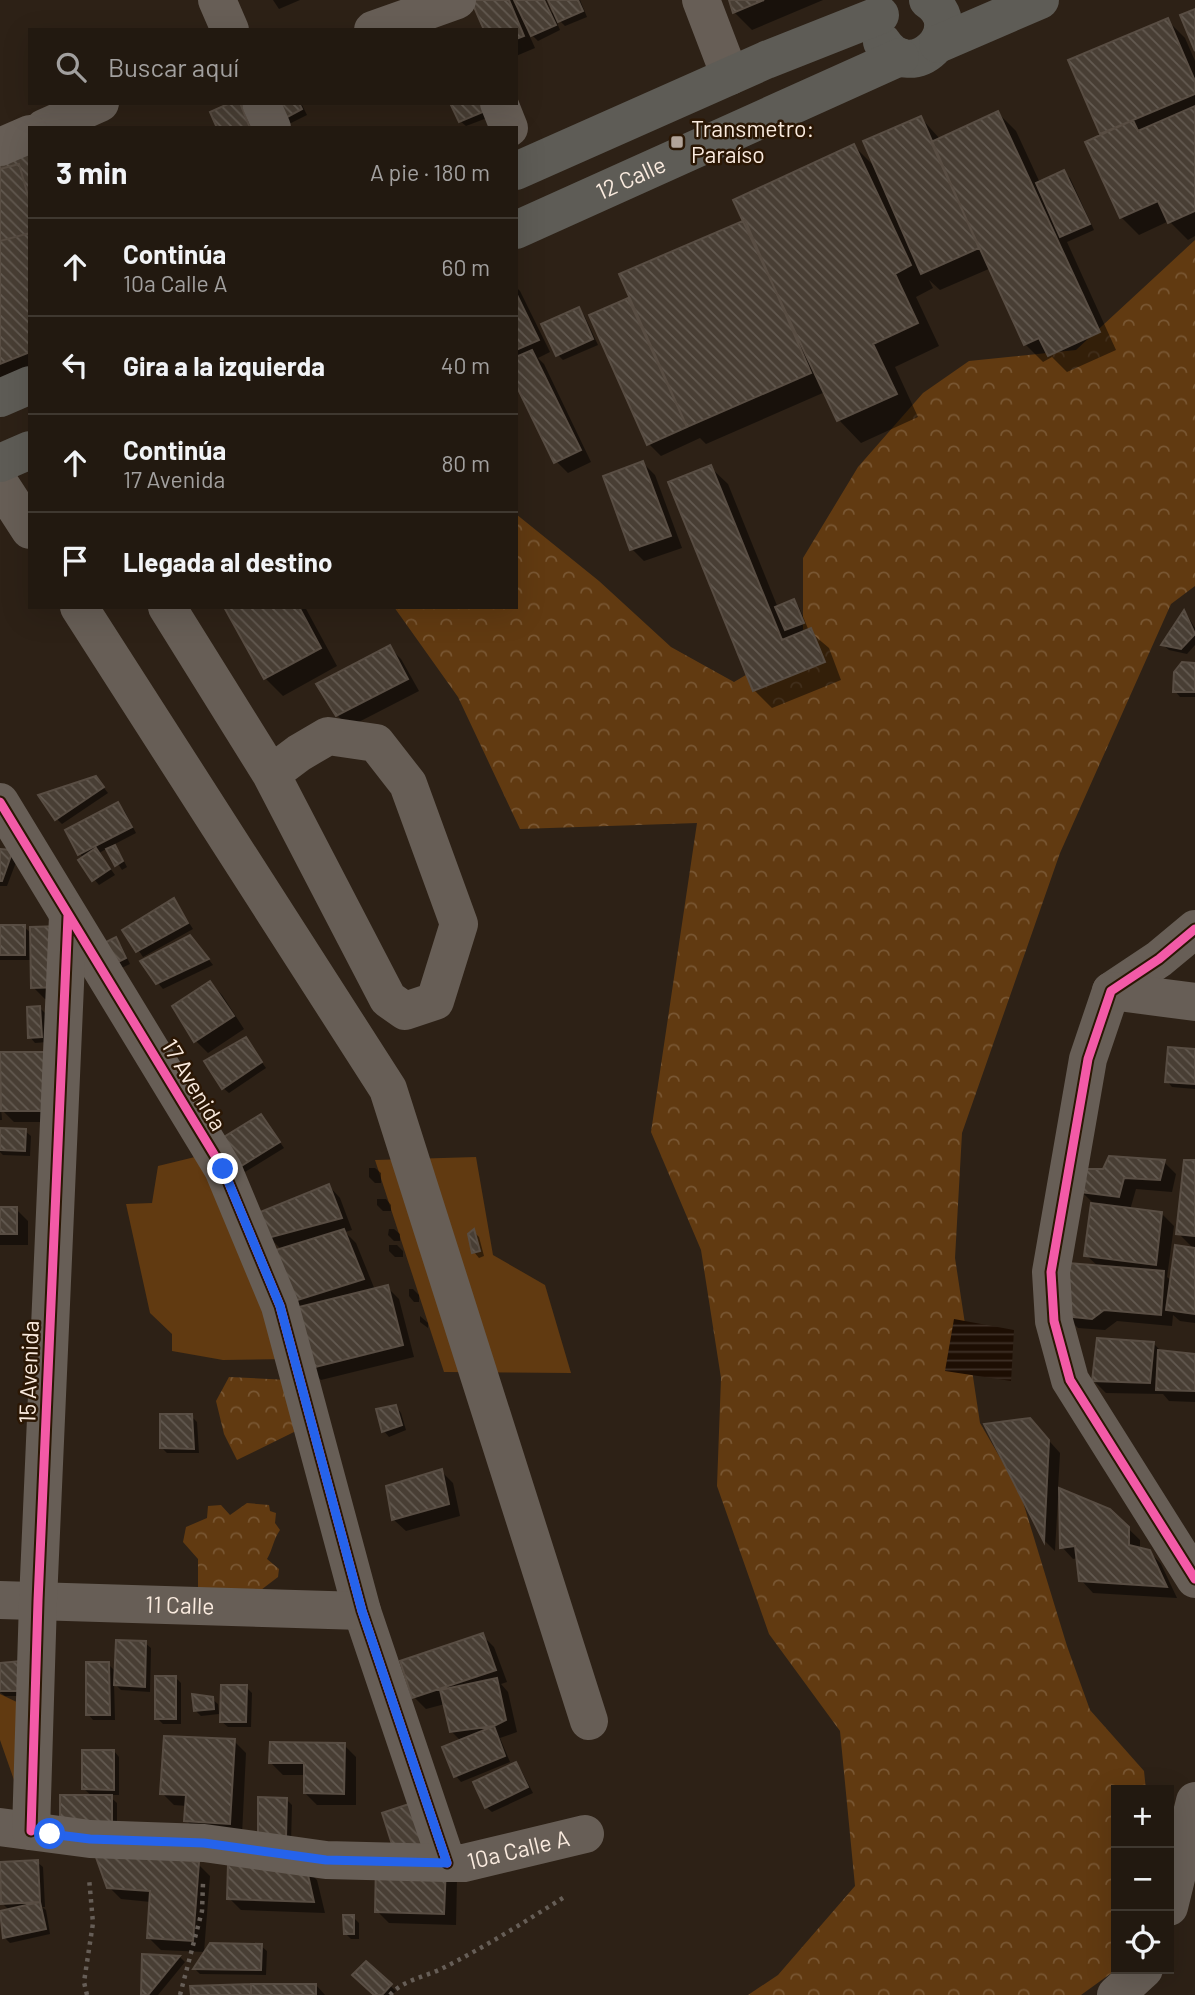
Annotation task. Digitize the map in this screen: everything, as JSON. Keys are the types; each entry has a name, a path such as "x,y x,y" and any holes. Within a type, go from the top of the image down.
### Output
{"main road":[{"path":"938,44 1040,0"},
{"path":"934,1 943,23 938,44"},
{"path":"519,161 730,76 885,5"},
{"path":"885,5 877,25 878,36 883,45 900,57"},
{"name":"12 Calle","path":"518,229 900,57 921,57 938,44"},
{"path":"0,398 28,386"},
{"path":"0,463 28,451"}],"street":[{"path":"218,0 229,28"},
{"path":"379,28 457,0 468,28"},
{"path":"701,0 730,76"},
{"path":"48,126 96,105"},
{"path":"262,105 271,126"},
{"path":"500,105 508,126"},
{"path":"0,147 28,135"},
{"path":"0,484 28,527"},
{"path":"80,609 388,1089 589,1721"},
{"path":"168,609 271,774 388,999 405,1011 435,1001 459,924 408,784 376,743 328,736 271,774"},
{"name":"17 Avenida","path":"0,803 223,1169 280,1306 362,1611 447,1863"},
{"name":"15 Avenida","path":"16,1829 38,1601 68,915"},
{"path":"1195,929 1159,959 1111,991 1088,1059 1051,1272 1054,1321 1070,1380 1195,1578"},
{"path":"1111,991 1195,1002"},
{"name":"11 Calle","path":"0,1600 362,1611"},
{"path":"1174,1887 1195,1801"},
{"name":"10a Calle A","path":"16,1829 90,1839 204,1843 326,1860 447,1863 464,1863 585,1835"},
{"path":"1115,1995 1138,1974"}],"path":[{"path":"87,1995 85,1982 93,1923 88,1857 90,1839"},
{"path":"180,1995 202,1911 204,1843"},
{"path":"390,1995 397,1987 442,1969 566,1896"}],"green space":[{"path":"1195,240 1195,586 1171,604 1060,853 962,1133 955,1258 980,1423 1020,1492 1067,1646 1090,1710 1144,1771 1145,1785 1111,1785 1111,1973 1081,1995 748,1995 778,1975 855,1886 840,1731 769,1634 717,1486 721,1378 701,1250 651,1132 697,823 520,829 458,697 395,609 518,609 518,516 599,581 671,647 734,682 803,641 803,558 858,467 923,393 969,361 1076,350"},
{"path":"199,1156 289,1359 223,1360 172,1351 172,1334 150,1313 126,1204 152,1203 158,1166"},
{"path":"476,1157 493,1255 545,1285 571,1373 444,1372 375,1160"},
{"path":"229,1377 288,1380 296,1431 237,1460 224,1434 216,1401"},
{"path":"247,1503 269,1505 270,1511 276,1513 275,1523 280,1530 267,1559 279,1569 278,1577 257,1593 198,1604 198,1559 183,1542 186,1527 207,1518 208,1506 221,1505 230,1515"},
{"path":"0,1694 23,1705 21,1800 0,1740"}],"shaded area":[{"path":"954,1319 1014,1330 1011,1381 945,1371"}],"building":[{"path":"471,0 509,0 524,36 518,38 518,28 483,28"},
{"path":"514,0 544,0 556,25 531,36"},
{"path":"548,0 578,0 583,11 558,22"},
{"path":"729,0 764,0 733,13"},
{"path":"1195,9 1195,51 1180,15"},
{"path":"1168,18 1195,81 1195,94 1100,134 1068,60"},
{"path":"226,105 241,105 249,126 216,126 210,112"},
{"path":"270,105 300,105 302,109 278,122"},
{"path":"451,105 489,105 490,109 459,122"},
{"path":"1195,106 1195,211 1168,223 1158,201 1120,218 1085,142 1133,120 1138,131"},
{"path":"998,111 1100,332 1048,356 1039,338 1024,345 931,142"},
{"path":"921,116 979,248 921,274 863,141"},
{"path":"854,144 911,265 895,274 918,323 873,344 897,394 837,421 733,200"},
{"path":"28,150 28,353 0,364 0,162"},
{"path":"19,164 28,196 28,234 0,241 0,169"},
{"path":"1064,170 1090,224 1060,237 1036,183"},
{"path":"745,220 811,373 687,427 619,274"},
{"path":"518,297 539,340 518,349"},
{"path":"628,298 687,427 647,445 589,315"},
{"path":"579,307 593,339 556,356 541,324"},
{"path":"532,350 581,450 554,463 518,389 518,356"},
{"path":"643,461 671,536 630,550 603,476"},
{"path":"711,465 782,640 811,628 825,662 753,691 668,482"},
{"path":"794,599 804,623 785,630 775,607"},
{"path":"225,609 300,609 321,648 264,679"},
{"path":"1184,610 1195,634 1181,649 1161,645"},
{"path":"390,645 408,679 336,716 316,684"},
{"path":"1182,662 1195,663 1195,692 1173,692 1174,672"},
{"path":"96,776 104,787 55,820 38,795"},
{"path":"118,802 132,827 78,855 65,830"},
{"path":"115,845 123,861 115,866 106,849"},
{"path":"96,848 110,869 92,881 78,860"},
{"path":"0,849 13,850 2,881 0,881"},
{"path":"174,898 188,923 136,952 122,930"},
{"path":"0,925 25,925 25,955 0,955"},
{"path":"62,926 64,987 31,988 30,927"},
{"path":"190,935 209,959 156,984 140,961"},
{"path":"116,937 126,958 106,968 96,947"},
{"path":"210,981 234,1016 194,1042 172,1006"},
{"path":"40,1006 42,1037 28,1038 27,1007"},
{"path":"246,1037 262,1062 222,1089 204,1061"},
{"path":"1168,1047 1195,1049 1195,1084 1165,1082"},
{"path":"0,1052 46,1052 47,1111 1,1111"},
{"path":"261,1114 280,1142 238,1168 224,1137"},
{"path":"0,1128 26,1129 25,1151 0,1150"},
{"path":"1109,1156 1165,1160 1160,1180 1124,1178 1119,1197 1079,1192 1082,1169 1103,1169"},
{"path":"1184,1160 1195,1160 1195,1236 1176,1234"},
{"path":"329,1184 342,1218 268,1238 248,1217"},
{"path":"1091,1203 1162,1212 1156,1265 1084,1256"},
{"path":"0,1207 17,1207 17,1234 0,1234"},
{"path":"344,1229 364,1279 288,1303 273,1251"},
{"path":"474,1229 480,1251 472,1253 468,1234"},
{"path":"1175,1245 1195,1248 1195,1314 1166,1310"},
{"path":"1068,1263 1164,1271 1161,1315 1104,1310 1092,1319 1064,1316"},
{"path":"388,1285 403,1345 307,1369 291,1309"},
{"path":"1097,1338 1154,1342 1150,1383 1092,1381"},
{"path":"1158,1350 1195,1354 1195,1391 1156,1390"},
{"path":"396,1405 402,1425 382,1432 376,1409"},
{"path":"160,1414 192,1414 194,1449 160,1448"},
{"path":"1030,1418 1049,1440 1044,1542 984,1424"},
{"path":"442,1469 449,1504 392,1520 386,1486"},
{"path":"1059,1488 1110,1509 1129,1527 1129,1545 1150,1550 1167,1587 1079,1581 1075,1546 1060,1548"},
{"path":"483,1633 496,1670 412,1698 400,1661"},
{"path":"116,1640 146,1641 145,1687 114,1685"},
{"path":"21,1661 23,1691 0,1691 0,1663"},
{"path":"86,1662 109,1662 110,1715 86,1715"},
{"path":"155,1676 176,1676 176,1719 155,1719"},
{"path":"497,1678 506,1720 494,1726 450,1732 440,1690"},
{"path":"221,1685 247,1685 246,1722 220,1722"},
{"path":"192,1694 213,1697 214,1709 194,1711"},
{"path":"494,1726 505,1756 454,1777 442,1747"},
{"path":"164,1736 235,1739 230,1824 184,1821 186,1795 160,1794"},
{"path":"270,1742 345,1743 344,1794 304,1793 304,1763 269,1763"},
{"path":"82,1750 114,1750 114,1790 82,1789"},
{"path":"516,1762 528,1787 485,1808 473,1782"},
{"path":"60,1795 112,1795 112,1829 60,1829"},
{"path":"258,1797 287,1798 286,1838 258,1837"},
{"path":"412,1803 427,1850 397,1860 382,1813"},
{"path":"93,1849 199,1862 193,1941 147,1938 150,1891 107,1888"},
{"path":"38,1860 40,1902 1,1904 0,1862"},
{"path":"228,1863 306,1866 314,1902 227,1899"},
{"path":"376,1864 446,1865 444,1914 375,1912"},
{"path":"40,1902 46,1929 3,1938 0,1911"},
{"path":"343,1915 354,1915 354,1934 344,1934"},
{"path":"210,1943 262,1944 261,1970 193,1969"},
{"path":"142,1954 180,1956 148,1995 141,1995"},
{"path":"366,1961 392,1984 382,1995 374,1995 352,1975"},
{"path":"251,1984 316,1984 316,1995 251,1995"},
{"path":"251,1984 251,1995 191,1995 190,1986"}],"cycle path":[{"path":"0,802 223,1169 280,1306 362,1611 447,1863"},
{"path":"31,1831 38,1601 68,916"},
{"path":"1195,929 1159,959 1111,991 1088,1059 1051,1272 1054,1321 1070,1380 1195,1579"}],"place":[{"name":"Transmetro: Paraíso","path":"677,142"}],"route":[{"path":"50,1834 90,1839 204,1843 326,1860 447,1863 362,1611 280,1306 223,1169"}]}
